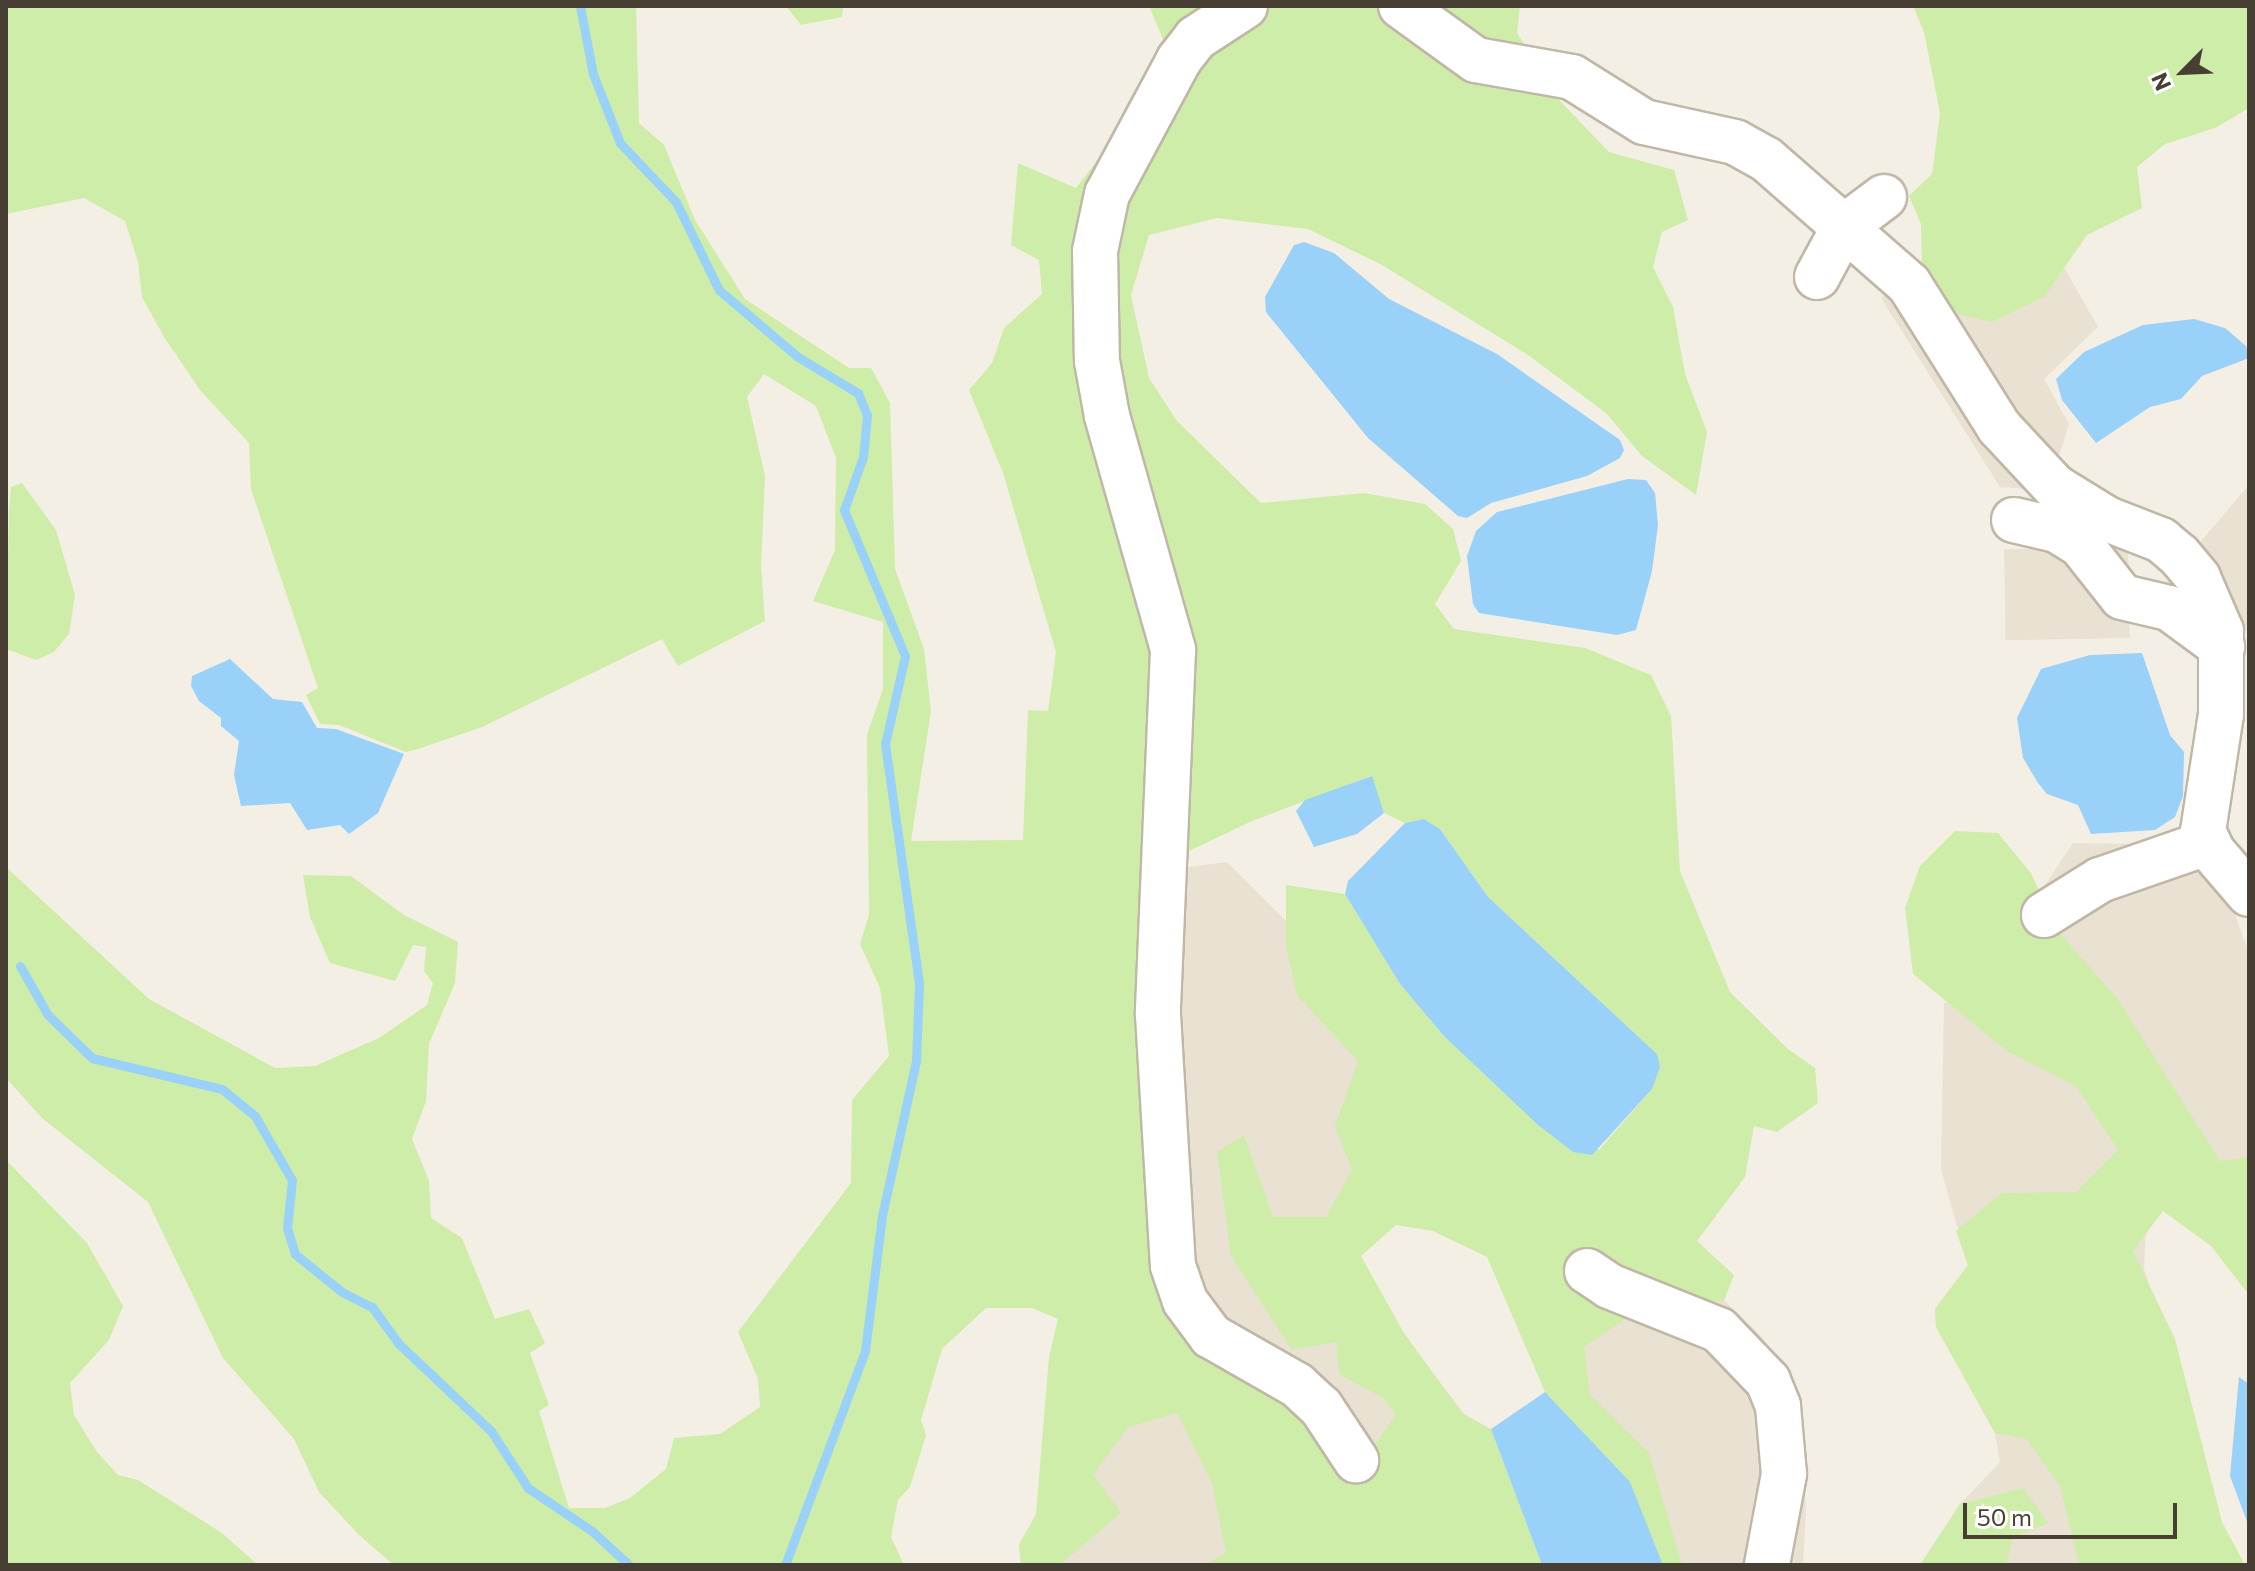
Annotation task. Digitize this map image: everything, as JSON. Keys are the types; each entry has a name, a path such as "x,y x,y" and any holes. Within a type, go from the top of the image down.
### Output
{"street":[{"path":"1245,6 1196,38 1179,60 1107,194 1095,251 1097,361 1107,416 1173,650 1158,1015 1173,1266 1185,1301 1211,1336 1297,1385 1321,1407 1356,1460"},
{"path":"1401,6 1476,60 1572,77 1644,122 1735,142 1766,159 1909,284 1999,427 2032,466 2076,502 2161,540 2179,555 2209,602 2232,659 2201,821 2207,843 2249,894"},
{"path":"1817,277 1844,227 1884,197"},
{"path":"2014,520 2057,530 2081,545 2122,597 2169,608 2232,659"},
{"path":"2044,915 2100,880 2207,843"},
{"path":"1587,1271 1609,1286 1719,1330 1768,1381 1778,1406 1784,1474 1767,1565"}],"shaded area":[{"path":"1968,242 2065,269 2098,327 2044,379 2069,424 2048,490 2000,487 1881,298"},
{"path":"2249,485 2249,629 2216,646 2167,581"},
{"path":"2128,547 2130,638 2006,640 2004,549"},
{"path":"2203,827 2249,953 2249,1194 2147,1206 2144,1269 2169,1345 2112,1565 1920,1565 1960,1504 2000,1462 1995,1433 1936,1327 1935,1309 1968,1265 1941,1169 1944,1003 2014,990 2034,901 2073,843 2135,844"},
{"path":"1227,862 1309,944 1416,1129 1355,1251 1378,1302 1487,1443 1509,1565 1021,1565 1019,1545 1036,1514 1045,1452 1174,869"},
{"path":"1621,1234 1734,1275 1724,1300 1762,1337 1794,1396 1806,1507 1803,1565 1670,1565 1564,1399"}],"green space":[{"path":"6,6 636,6 639,123 664,145 695,220 745,299 849,368 871,368 890,403 895,569 924,649 931,711 911,841 1023,840 1028,710 1048,711 1056,652 1003,473 969,390 992,363 1004,328 1042,294 1039,260 1011,245 1018,163 1076,188 1144,99 1168,51 1149,6 1520,6 1517,33 1561,102 1609,152 1674,170 1688,220 1662,232 1653,267 1673,307 1685,374 1707,432 1696,495 1642,456 1606,413 1528,355 1382,265 1308,229 1217,218 1149,235 1131,295 1149,378 1177,421 1261,503 1364,493 1425,504 1453,529 1461,561 1435,604 1454,629 1585,648 1651,675 1671,716 1680,871 1730,992 1788,1049 1815,1068 1818,1103 1777,1132 1754,1126 1745,1177 1697,1241 1734,1275 1724,1300 1627,1318 1584,1347 1590,1395 1649,1453 1682,1565 1663,1565 1630,1482 1545,1392 1487,1257 1433,1231 1396,1225 1361,1256 1404,1333 1462,1413 1491,1429 1542,1565 1207,1565 1226,1552 1212,1483 1177,1413 1128,1427 1093,1475 1121,1513 1059,1565 1021,1565 1019,1545 1036,1514 1049,1357 1058,1319 1032,1308 986,1308 942,1349 921,1420 926,1435 910,1487 898,1500 891,1537 904,1565 394,1565 359,1535 319,1492 294,1439 223,1358 148,1202 42,1118 6,1078 6,867 149,999 275,1068 315,1066 379,1038 427,1005 433,983 424,971 426,947 413,945 395,981 330,963 310,917 303,875 351,876 404,915 458,942 455,983 429,1044 426,1101 412,1139 429,1181 431,1218 462,1238 495,1319 529,1309 545,1343 530,1353 549,1405 539,1411 569,1508 605,1508 630,1498 666,1469 674,1438 720,1434 760,1407 758,1379 738,1332 851,1183 852,1100 889,1056 880,988 860,944 869,915 867,735 883,689 883,622 813,601 835,550 836,458 816,406 764,374 747,397 765,476 761,566 765,621 678,666 662,639 482,727 406,752 339,725 320,724 306,695 318,688 251,489 249,443 200,390 164,337 142,297 138,262 125,221 84,198 6,214","holes":["1371,776 1384,813 1405,823 1424,819 1440,829 1488,897 1657,1054 1652,1089 1599,1150 1444,1036 1400,984 1345,894 1286,885 1286,947 1297,995 1358,1061 1335,1126 1352,1170 1326,1217 1273,1217 1244,1135 1217,1152 1231,1256 1292,1350 1336,1342 1339,1374 1383,1398 1396,1415 1377,1442 1346,1458 1322,1425 1175,1306 1168,882 1189,851 1252,821"]},
{"path":"786,6 843,6 842,17 801,25"},
{"path":"1913,6 2249,6 2249,108 2215,128 2165,144 2137,167 2142,208 2087,235 2044,297 1991,322 1953,312 1922,263 1921,224 1909,196 1932,174 1940,113 1924,32"},
{"path":"22,483 56,530 75,595 69,634 54,652 36,660 6,649 11,487"},
{"path":"1955,831 1998,833 2031,873 2057,930 2117,998 2220,1161 2249,1157 2249,1295 2211,1246 2163,1211 2133,1251 2175,1339 2222,1522 2245,1565 2079,1565 2060,1486 2026,1439 1995,1433 1936,1327 1935,1309 1968,1265 1956,1231 2002,1193 2076,1192 2118,1150 2076,1086 2007,1051 1913,974 1905,908 1920,866"},
{"path":"6,1160 87,1243 123,1306 109,1340 70,1383 74,1415 97,1452 118,1475 138,1480 222,1533 258,1565 6,1565"},
{"path":"2023,1488 2048,1523 2013,1537 2006,1565 1920,1565 1960,1504"}],"water":[{"path":"1304,242 1334,253 1389,299 1497,354 1620,440 1624,450 1620,458 1587,476 1491,503 1467,518 1458,516 1368,438 1266,312 1265,297 1294,245"},
{"path":"2194,319 2225,328 2246,346 2249,358 2202,376 2181,399 2150,407 2096,443 2062,400 2056,379 2084,352 2143,325"},
{"path":"1628,479 1646,480 1655,493 1658,525 1652,571 1636,630 1617,635 1479,613 1473,604 1467,556 1476,531 1497,512"},
{"path":"2142,653 2170,735 2184,752 2183,796 2175,817 2155,830 2091,834 2078,805 2047,794 2038,783 2023,758 2017,718 2041,669 2090,655"},
{"path":"230,659 273,699 302,702 317,728 336,729 404,754 378,813 349,834 340,825 307,830 290,803 241,806 234,775 239,741 221,726 221,718 199,701 191,686 192,676"},
{"path":"1372,776 1384,813 1357,834 1314,847 1296,811 1305,800"},
{"path":"1424,819 1440,829 1488,897 1657,1054 1660,1067 1652,1089 1592,1155 1573,1152 1537,1124 1444,1036 1400,984 1345,894 1348,881 1405,823"},
{"path":"2239,1377 2249,1384 2249,1527 2230,1476"},
{"path":"1545,1392 1630,1482 1663,1565 1542,1565 1491,1429"}],"waterway":[{"path":"580,6 593,74 620,143 676,202 719,290 798,357 858,393 867,415 863,457 844,510 905,656 885,744 919,984 916,1061 882,1216 865,1351 785,1565"},
{"path":"20,966 48,1015 92,1058 222,1089 255,1116 292,1180 287,1228 295,1254 342,1292 372,1307 399,1344 491,1431 528,1488 592,1531 629,1565"}]}
